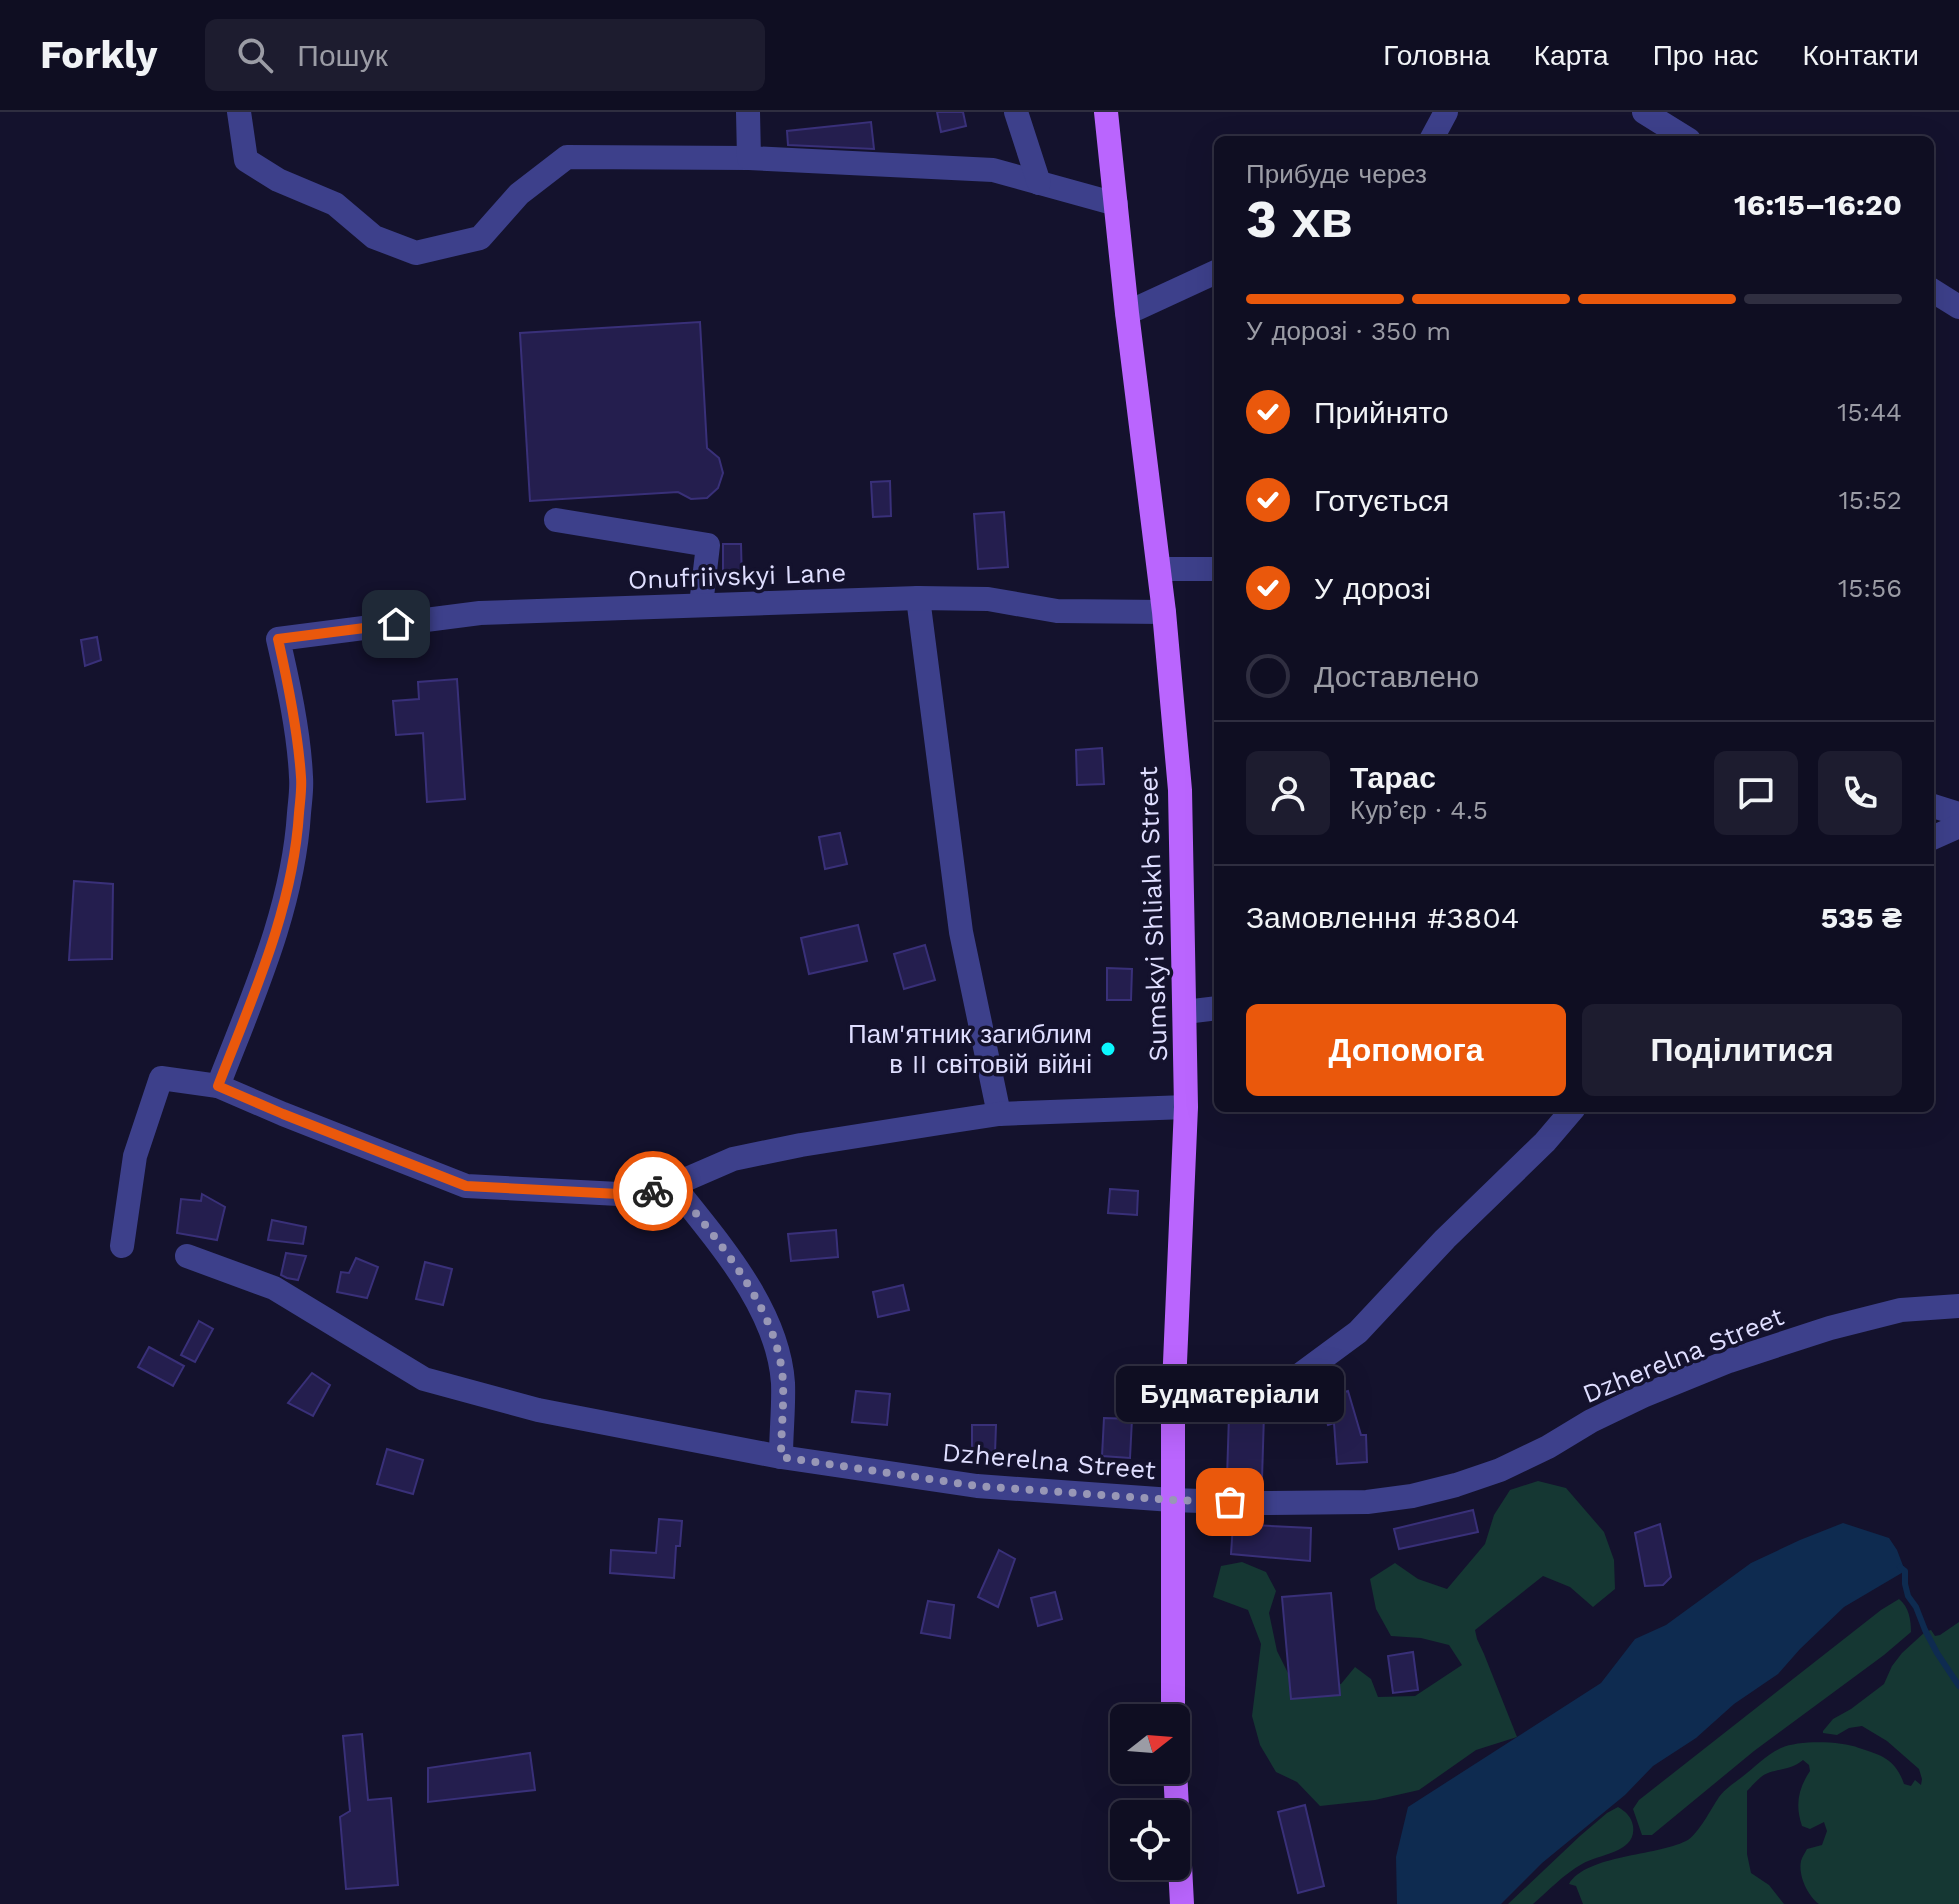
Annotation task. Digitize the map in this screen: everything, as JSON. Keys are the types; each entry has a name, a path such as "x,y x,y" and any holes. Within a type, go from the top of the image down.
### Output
{"main road":[{"name":"Sumskyi Shliakh Street","path":"1106,112 1164,612 1180,790 1186,1107 1173,1409 1173,1704"},
{"path":"1176,1784 1182,1904"}],"street":[{"path":"239,112 246,160 278,180 335,204 374,237 416,253 480,238 519,194 567,157 749,158 993,170 1116,204"},
{"path":"748,112 749,158"},
{"path":"1016,112 1039,183"},
{"path":"1433,136 1446,112"},
{"path":"1644,112 1683,136"},
{"path":"1127,313 1214,273"},
{"path":"1934,291 1959,307"},
{"path":"556,520 708,545 702,599"},
{"path":"1159,569 1214,569"},
{"path":"918,598 961,932 999,1114"},
{"name":"Onufriivskyi Lane","path":"218,1086 270,953 286,897 298,835 302,778 288,681 278,639 480,613 702,599 988,599 1057,611 1164,612"},
{"path":"1934,806 1959,814"},
{"path":"1934,837 1959,826"},
{"path":"1185,1012 1214,1008"},
{"path":"122,1246 135,1156 161,1078 218,1086 466,1186 638,1195 673,1185 733,1159 801,1145 999,1114 1186,1107"},
{"path":"1173,1409 1251,1396 1297,1377 1334,1350 1358,1332 1445,1239 1545,1142 1571,1112"},
{"path":"673,1185 754,1294 773,1335 783,1381 781,1457"},
{"name":"Dzherelna Street","path":"187,1256 274,1288 424,1379 538,1410 781,1457 977,1486 1260,1503 1367,1502 1412,1496 1456,1485 1500,1470 1630,1402 1729,1361 1830,1328 1901,1310 1959,1306"}],"green space":[{"path":"1538,1481 1566,1488 1604,1532 1614,1560 1615,1589 1593,1607 1570,1587 1543,1576 1475,1630 1517,1737 1476,1750 1419,1790 1375,1800 1320,1806 1297,1782 1276,1772 1260,1745 1252,1716 1261,1644 1248,1610 1213,1597 1221,1566 1242,1562 1266,1572 1276,1591 1269,1613 1277,1651 1294,1685 1341,1684 1355,1667 1371,1679 1378,1697 1415,1696 1462,1665 1449,1645 1421,1638 1391,1636 1376,1609 1370,1579 1395,1563 1418,1579 1447,1589 1485,1544 1494,1515 1510,1490"},
{"path":"1899,1599 1909,1614 1911,1632 1754,1751 1652,1835 1642,1835 1633,1809 1639,1800"},
{"path":"1959,1622 1959,1904 1819,1904 1808,1891 1800,1867 1807,1849 1822,1845 1827,1831 1824,1822 1810,1829 1802,1826 1799,1797 1810,1771 1803,1760 1765,1774 1747,1791 1747,1854 1751,1873 1769,1885 1784,1904 1583,1904 1576,1886 1569,1884 1578,1874 1590,1867 1673,1846 1691,1838 1724,1791 1765,1758 1789,1745 1831,1743 1875,1753 1897,1769 1904,1784 1911,1786 1915,1780 1921,1785 1919,1769 1887,1741 1862,1726 1849,1728 1837,1735 1823,1731 1833,1719 1884,1684 1902,1653 1925,1632 1931,1630 1935,1636 1940,1635"},
{"path":"1618,1807 1628,1815 1633,1826 1629,1842 1575,1868 1533,1904 1508,1904 1580,1836"}],"water":[{"path":"1843,1523 1889,1538 1905,1571 1844,1607 1778,1674 1734,1704 1696,1738 1653,1766 1625,1795 1542,1863 1501,1904 1397,1904 1396,1857 1408,1807 1601,1683 1635,1639 1666,1625 1751,1563"}],"building":[{"path":"937,112 963,112 966,126 941,132"},
{"path":"871,122 874,149 788,145 787,131"},
{"path":"700,322 707,448 719,458 723,473 718,488 707,498 691,499 678,492 530,501 520,333"},
{"path":"890,481 891,516 873,517 871,482"},
{"path":"1004,512 1008,567 978,569 974,514"},
{"path":"723,544 741,544 742,583 723,583"},
{"path":"97,637 101,660 85,666 81,640"},
{"path":"457,679 465,799 427,802 423,733 396,735 393,701 419,699 418,682"},
{"path":"1102,748 1104,784 1077,785 1076,750"},
{"path":"840,833 847,864 825,869 819,837"},
{"path":"74,881 113,884 112,959 69,960"},
{"path":"858,925 867,961 809,974 801,938"},
{"path":"925,945 935,980 904,989 894,954"},
{"path":"1107,968 1132,969 1131,1000 1107,1000"},
{"path":"1110,1189 1138,1191 1137,1215 1108,1213"},
{"path":"202,1194 225,1207 217,1240 177,1233 181,1199 201,1201"},
{"path":"272,1220 306,1227 303,1244 268,1240"},
{"path":"836,1230 838,1257 791,1261 788,1234"},
{"path":"286,1253 306,1256 298,1280 281,1275"},
{"path":"356,1258 378,1267 367,1298 337,1292 341,1272 349,1273"},
{"path":"425,1262 452,1269 443,1305 416,1299"},
{"path":"903,1285 909,1310 878,1317 873,1292"},
{"path":"199,1321 213,1329 195,1362 181,1355"},
{"path":"149,1347 184,1366 173,1386 138,1367"},
{"path":"312,1373 330,1385 313,1416 288,1403"},
{"path":"856,1391 890,1394 887,1425 852,1422"},
{"path":"1348,1391 1361,1435 1366,1435 1367,1462 1337,1464 1334,1423 1328,1425 1320,1399"},
{"path":"1264,1414 1262,1479 1227,1478 1229,1415"},
{"path":"1104,1418 1132,1419 1130,1458 1102,1456"},
{"path":"972,1425 996,1425 995,1453 972,1452"},
{"path":"387,1449 423,1460 413,1494 377,1484"},
{"path":"1473,1510 1478,1532 1399,1549 1394,1529"},
{"path":"659,1519 682,1521 680,1546 676,1546 674,1578 610,1573 611,1550 656,1553"},
{"path":"1233,1524 1311,1528 1310,1561 1231,1554"},
{"path":"1660,1524 1671,1577 1663,1585 1645,1586 1635,1533"},
{"path":"999,1550 1015,1559 998,1607 978,1597"},
{"path":"1055,1592 1062,1619 1038,1626 1031,1598"},
{"path":"1331,1593 1340,1695 1291,1699 1282,1597"},
{"path":"928,1601 954,1605 950,1638 921,1633"},
{"path":"1413,1652 1418,1690 1393,1693 1388,1656"},
{"path":"362,1734 368,1800 391,1798 398,1885 346,1889 340,1817 350,1811 343,1736"},
{"path":"530,1753 535,1790 428,1802 428,1768"},
{"path":"1305,1805 1324,1886 1298,1893 1278,1812"}],"waterway":[{"path":"1900,1567 1905,1571 1908,1596 1937,1653 1959,1686"}],"way so far":[{"path":"653,1191 673,1185 754,1294 773,1335 783,1381 781,1457 977,1486 1230,1502"}],"place":[{"name":"Пам'ятник загиблим в II світовій війні","path":"1108,1049"},
{"name":"Будматеріали","path":"1230,1502"}],"route":[{"path":"396,624 278,639 288,681 302,778 298,835 286,897 270,953 218,1086 466,1186 638,1195 653,1191"}]}
